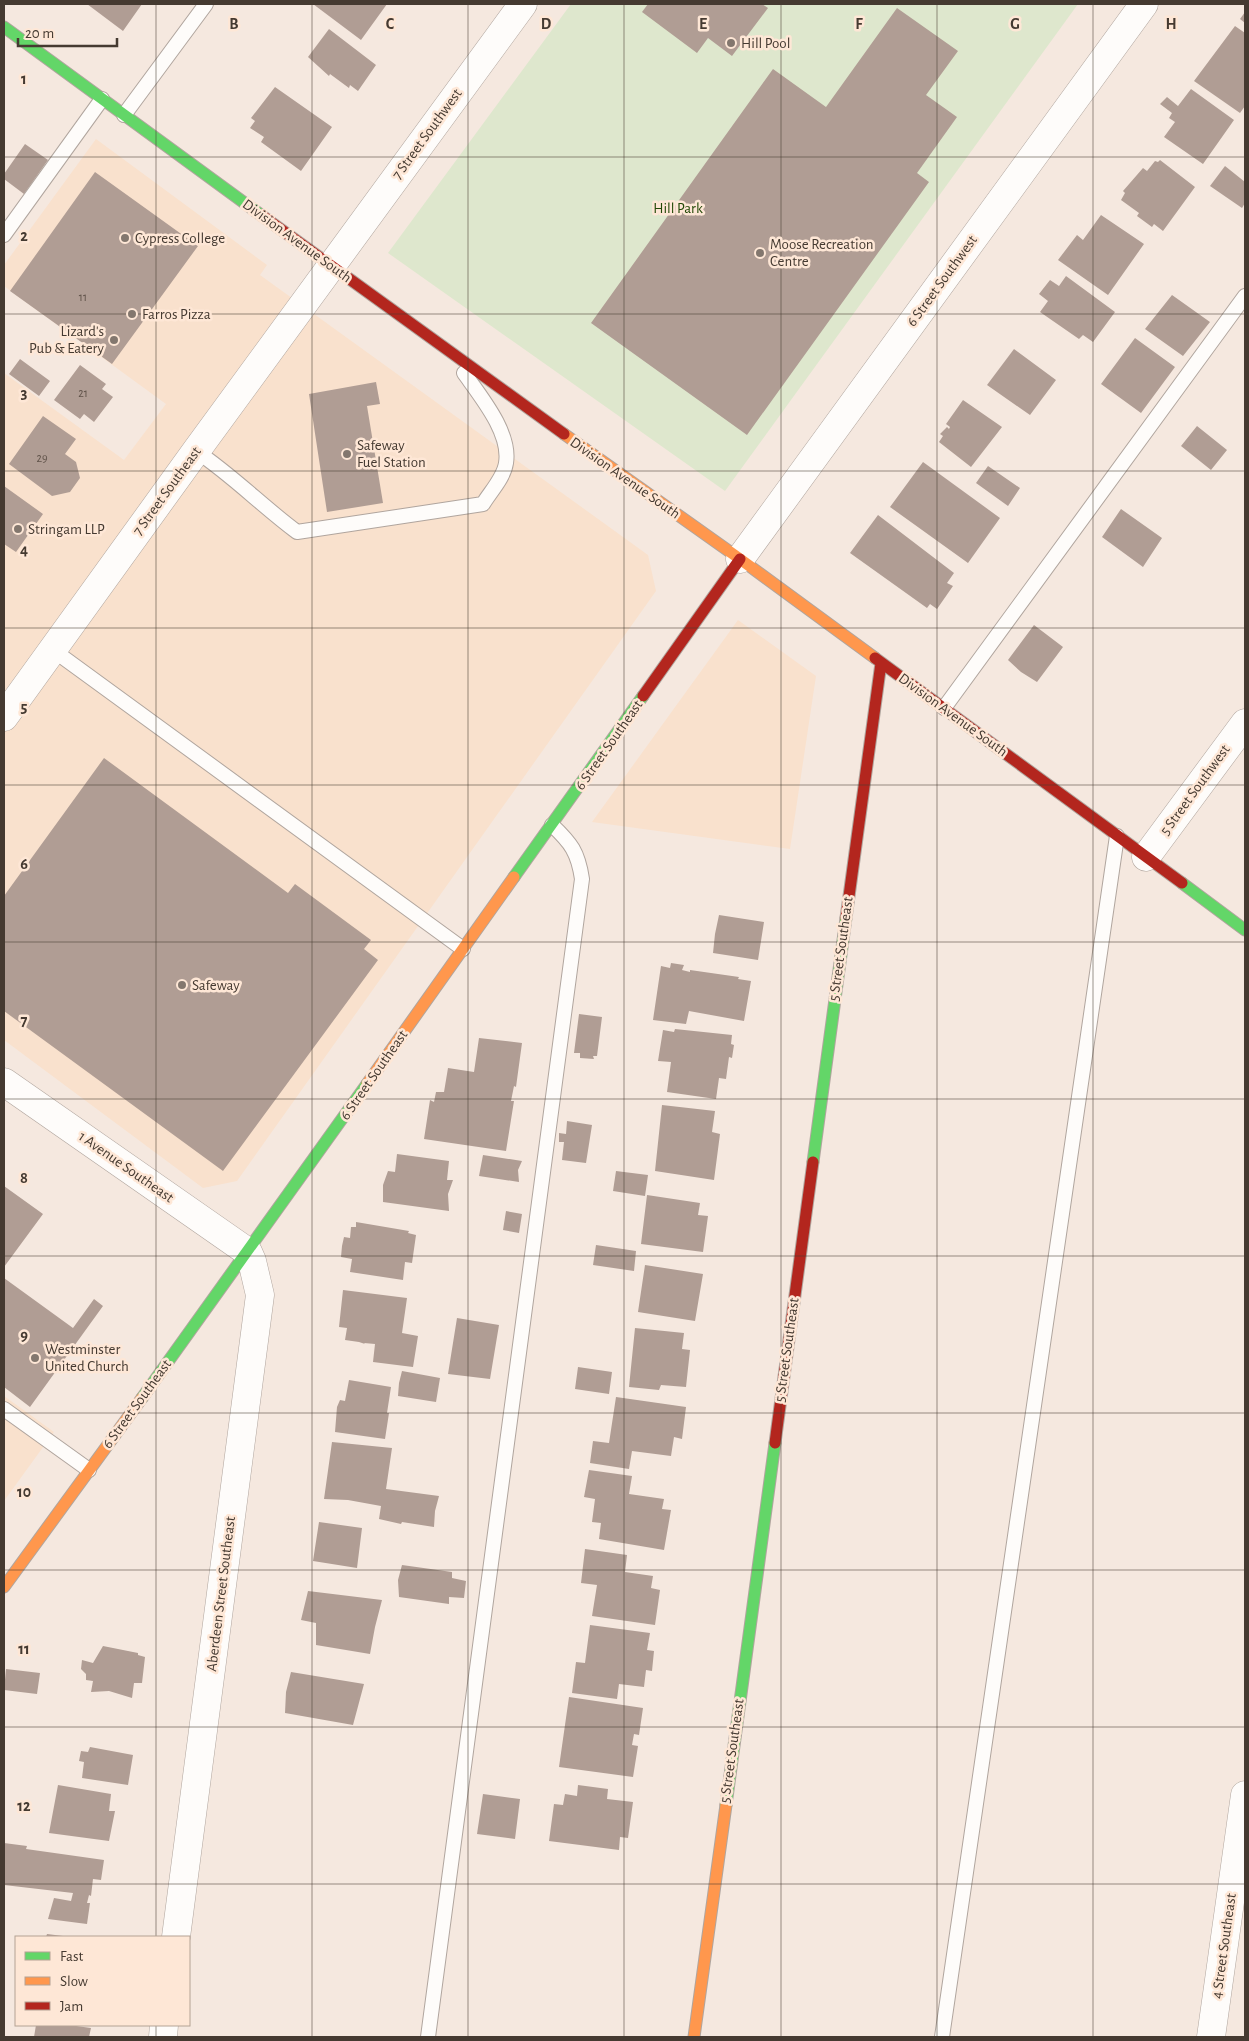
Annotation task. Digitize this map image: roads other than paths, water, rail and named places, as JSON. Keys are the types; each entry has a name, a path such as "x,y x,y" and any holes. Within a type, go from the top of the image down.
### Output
{"street":[{"name":"7 Street Southwest","path":"331,265 523,4"},
{"name":"6 Street Southwest","path":"740,559 1144,4"},
{"name":"Division Avenue South","path":"4,27 452,354 740,559 1245,930"},
{"name":"7 Street Southeast","path":"4,717 331,265"},
{"name":"6 Street Southeast","path":"4,1587 248,1252 740,559"},
{"name":"5 Street Southeast","path":"694,2037 881,663"},
{"name":"5 Street Southwest","path":"1146,857 1245,723"},
{"name":"1 Avenue Southeast","path":"4,1082 248,1252"},
{"name":"Aberdeen Street Southeast","path":"176,1936 260,1295 248,1252"},
{"name":"4 Street Southeast","path":"1210,2037 1245,1795"}],"lane":[{"path":"124,115 206,4"},
{"path":"4,235 102,99"},
{"path":"944,708 1245,296"},
{"path":"196,451 224,470 272,513 297,532 482,504 501,476 506,464 506,448 494,416 452,354"},
{"path":"53,650 463,950"},
{"path":"428,2037 582,879 574,848 552,825"},
{"path":"942,2037 1117,836"},
{"path":"4,1409 89,1470"}],"place":[{"name":"Hill Pool","path":"731,43"},
{"name":"Cypress College","path":"125,238"},
{"name":"Moose Recreation Centre","path":"760,253"},
{"name":"Farros Pizza","path":"132,314"},
{"name":"Lizard's Pub & Eatery","path":"114,340"},
{"name":"Safeway Fuel Station","path":"347,454"},
{"name":"Stringam LLP","path":"18,529"},
{"name":"Safeway","path":"182,985"},
{"name":"Westminster United Church","path":"35,1358"}],"park label":[{"name":"Hill Park","path":"678,208"}]}
